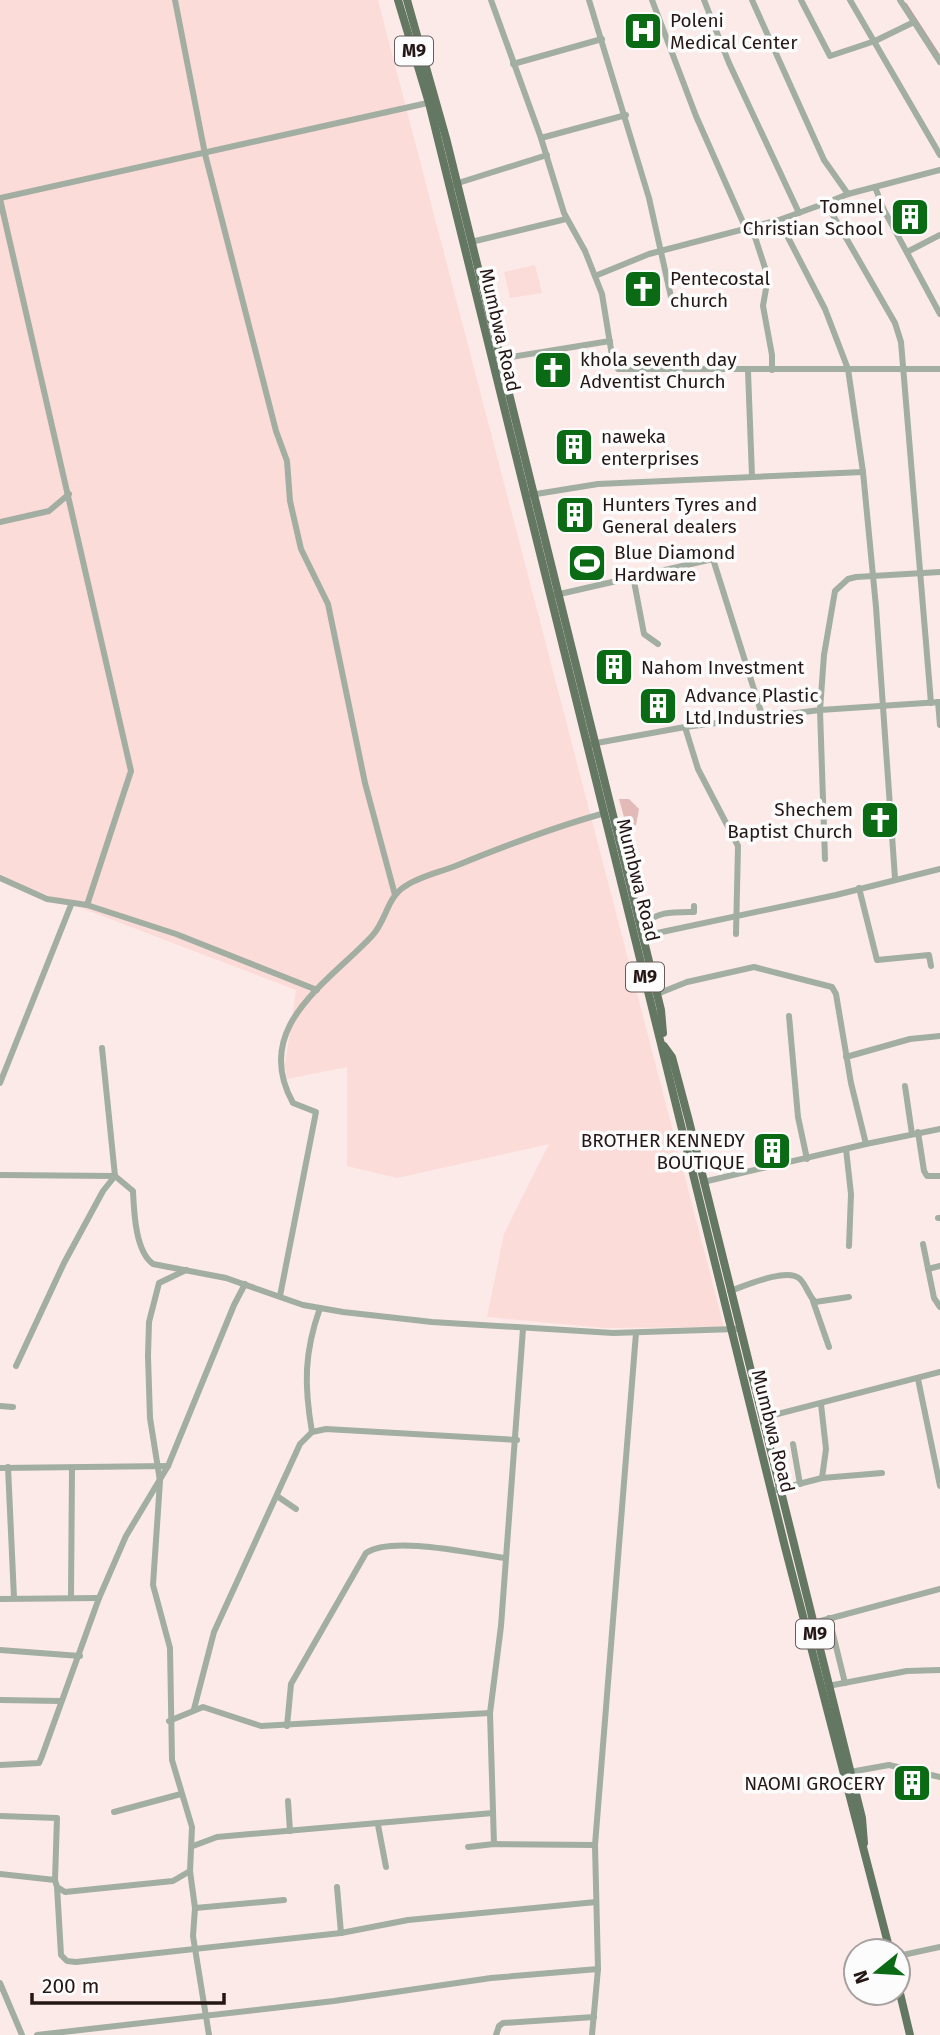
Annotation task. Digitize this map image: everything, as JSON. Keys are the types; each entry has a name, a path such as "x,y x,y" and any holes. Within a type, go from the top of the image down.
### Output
{"main road":[{"name":"Mumbwa Road","path":"398,0 432,102"},
{"name":"Mumbwa Road","path":"407,0 554,595 643,936 657,994 664,1047 672,1057 703,1182 718,1258 730,1291 736,1329 762,1418 776,1490 813,1623 853,1819 864,1850 886,1937"},
{"name":"Mumbwa Road","path":"453,185 471,243 529,495"},
{"name":"Mumbwa Road","path":"592,744 605,813 825,1687 850,1772 863,1825 864,1850"},
{"path":"903,2007 910,2035"}],"street":[{"path":"175,0 205,154 276,431 287,461 290,501 301,549 328,604 368,794 395,895"},
{"path":"491,0 547,155 566,219 595,276 604,301 613,362 622,370 940,369"},
{"path":"589,0 663,251 673,306"},
{"path":"652,0 696,116 749,229 768,277 763,306 772,370"},
{"path":"704,0 729,63 800,213"},
{"path":"752,0 824,160 848,194"},
{"path":"801,0 830,56 875,41 914,22"},
{"path":"850,0 940,155"},
{"path":"900,0 940,62"},
{"path":"513,64 602,39"},
{"path":"88,905 131,771 0,198 432,102"},
{"path":"541,138 625,115"},
{"path":"453,185 547,155"},
{"path":"595,276 663,251 779,220 848,194 940,170"},
{"path":"875,187 940,314"},
{"path":"826,203 895,323 903,369 919,573 940,725"},
{"path":"471,243 566,219"},
{"path":"779,220 825,309 848,369 863,472 895,878"},
{"path":"906,252 940,235"},
{"path":"499,359 610,341"},
{"path":"748,371 752,476"},
{"path":"529,495 598,484 863,472"},
{"path":"0,522 49,511 69,494"},
{"path":"554,595 713,559 763,718"},
{"path":"825,859 820,710 824,655 835,591 848,579 871,575 940,572"},
{"path":"633,576 644,634 658,644"},
{"path":"592,744 685,727 820,710 936,702"},
{"path":"685,727 698,769 738,846 736,934"},
{"path":"280,1296 316,1112 293,1103 285,1083 281,1060 288,1025 299,1008 378,928 395,895 415,881 522,838 605,813"},
{"path":"643,936 940,869"},
{"path":"0,878 28,892 71,905 88,905 176,934 317,990"},
{"path":"859,888 877,960 929,955 931,966"},
{"path":"0,1083 71,905"},
{"path":"640,926 671,910 694,912 694,906"},
{"path":"657,994 687,982 754,967 832,987 836,995 846,1056 866,1144"},
{"path":"789,1016 796,1107 807,1159"},
{"path":"846,1056 910,1039 940,1036"},
{"path":"16,1366 64,1264 103,1191 115,1176 102,1048"},
{"path":"905,1086 924,1171 927,1176 940,1176"},
{"path":"703,1182 940,1129"},
{"path":"846,1149 851,1194 849,1246"},
{"path":"0,1175 115,1176 133,1191 140,1241 147,1259 153,1264 245,1284 320,1308 432,1322 523,1329 636,1333 736,1329"},
{"path":"923,1244 934,1298 940,1307"},
{"path":"928,1269 940,1266"},
{"path":"188,1270 159,1283 149,1322 150,1418 160,1481 153,1585 170,1648 169,1721 172,1760 192,1827 190,1871 195,1909 193,1936 209,2035"},
{"path":"730,1291 782,1274 800,1279 823,1324 829,1347"},
{"path":"0,1765 39,1763 99,1598 127,1536 169,1466 245,1284"},
{"path":"812,1299 818,1303 849,1297"},
{"path":"312,1432 305,1388 309,1339 320,1308"},
{"path":"494,1844 490,1713 501,1626 517,1440 523,1329"},
{"path":"592,2035 598,1969 595,1845 636,1333"},
{"path":"762,1418 940,1372"},
{"path":"918,1379 940,1486"},
{"path":"821,1404 826,1449 821,1478"},
{"path":"0,1406 13,1407"},
{"path":"194,1709 214,1632 300,1444 312,1432 326,1429 517,1440"},
{"path":"793,1444 800,1484"},
{"path":"15,1598 4,1468 169,1466"},
{"path":"71,1597 72,1468"},
{"path":"776,1490 821,1478 882,1474"},
{"path":"277,1496 296,1509"},
{"path":"0,1523 9,1522"},
{"path":"287,1726 291,1684 366,1553 383,1545 444,1549 505,1558"},
{"path":"813,1623 940,1589"},
{"path":"0,1599 99,1598"},
{"path":"829,1618 845,1683"},
{"path":"0,1650 79,1657"},
{"path":"825,1687 906,1671 940,1670"},
{"path":"0,1700 61,1701"},
{"path":"169,1721 194,1709 214,1708 261,1726 490,1713"},
{"path":"850,1772 889,1765 940,1777"},
{"path":"114,1812 181,1794"},
{"path":"288,1801 290,1831"},
{"path":"193,1846 217,1838 493,1813"},
{"path":"0,1816 57,1818 56,1883 61,1955 67,1961 341,1933 408,1920 596,1902"},
{"path":"378,1825 386,1867"},
{"path":"468,1847 494,1844 595,1845"},
{"path":"0,1874 56,1883 65,1892 173,1881 190,1871"},
{"path":"337,1887 341,1933"},
{"path":"195,1909 284,1900"},
{"path":"912,1953 940,1947"},
{"path":"37,2035 429,1989 491,1978 598,1969"},
{"path":"0,1983 22,2035"},
{"path":"496,2035 503,2023 594,2017"}],"shaded area":[{"path":"0,0 378,0 724,1327 604,1328 487,1317 504,1234 549,1144 397,1178 347,1166 347,1067 287,1079 285,1065 296,990 0,877"},
{"path":"535,265 542,293 510,298 504,272"},
{"path":"619,799 629,799 639,809 636,825 627,828"}],"waterway":[{"path":"906,4 939,55"}],"place":[{"name":"Poleni Medical Center","path":"643,31"},
{"name":"Tomnel Christian School","path":"910,217"},
{"name":"Pentecostal church","path":"643,289"},
{"name":"khola seventh day Adventist Church","path":"553,370"},
{"name":"naweka enterprises","path":"574,447"},
{"name":"Hunters Tyres and General dealers","path":"575,515"},
{"name":"Blue Diamond Hardware","path":"587,563"},
{"name":"Nahom Investment","path":"614,667"},
{"name":"Advance Plastic Ltd Industries","path":"658,706"},
{"name":"Shechem Baptist Church","path":"880,820"},
{"name":"BROTHER KENNEDY BOUTIQUE","path":"772,1151"},
{"name":"NAOMI GROCERY","path":"912,1783"}]}
